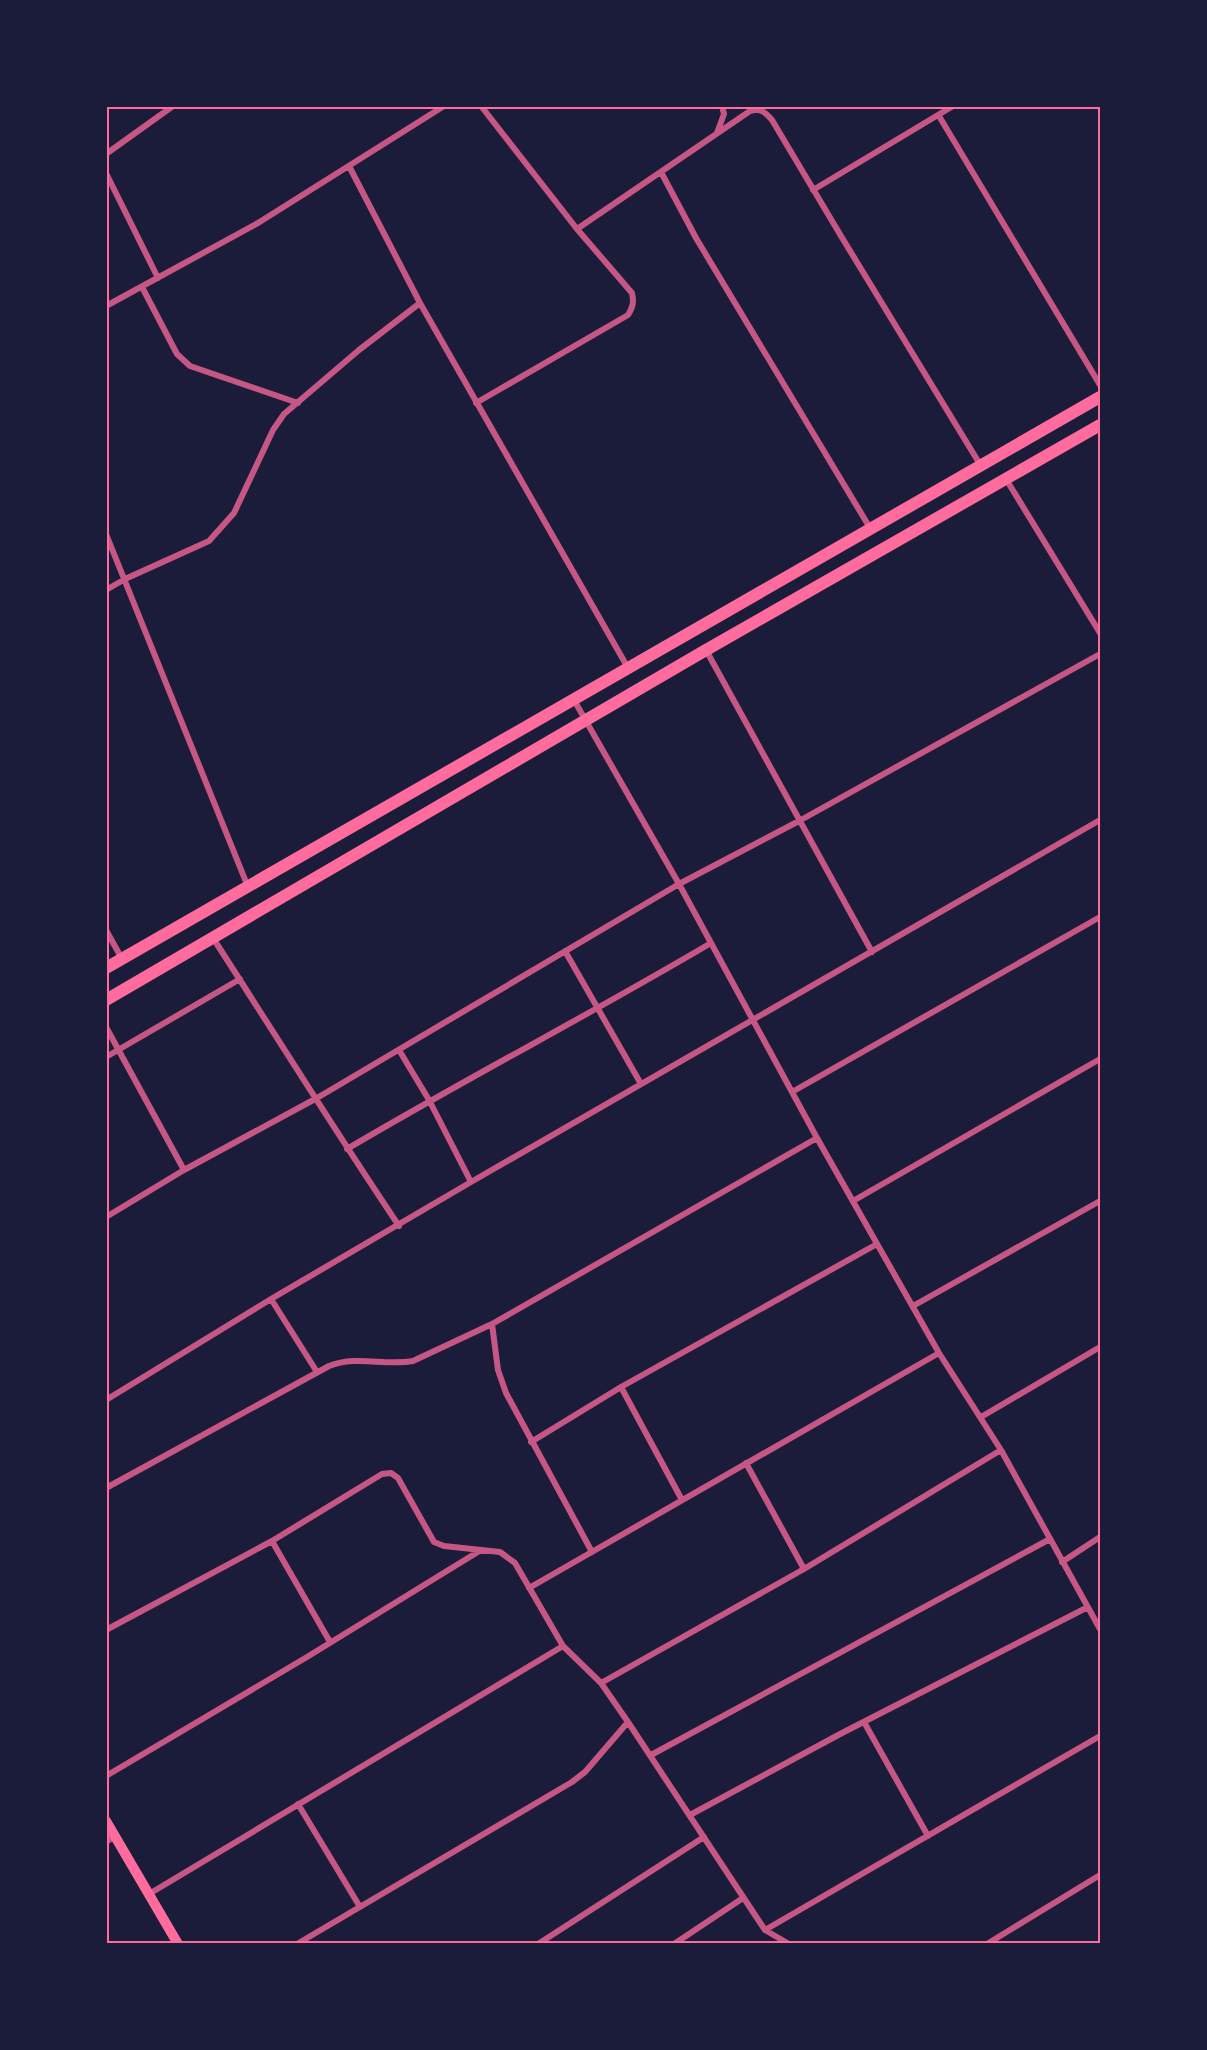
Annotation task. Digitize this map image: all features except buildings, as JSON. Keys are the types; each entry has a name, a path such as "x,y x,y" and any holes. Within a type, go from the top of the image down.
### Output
{"highway":[{"path":"106,968 1101,397"},
{"path":"106,1000 706,650 1101,425"}],"main road":[{"path":"106,1821 111,1839 149,1894 178,1944"}],"street":[{"path":"106,154 165,109 173,106"},
{"path":"106,306 258,223 444,106"},
{"path":"476,403 628,315 633,307 632,293 577,229 481,106"},
{"path":"717,133 724,114 722,106"},
{"path":"813,190 953,106"},
{"path":"577,229 750,111 757,109 766,112 981,466"},
{"path":"939,116 1101,385"},
{"path":"349,166 420,303 628,668"},
{"path":"661,172 696,238 870,528"},
{"path":"106,173 158,278"},
{"path":"142,287 177,354 190,366 298,403"},
{"path":"106,590 209,541 234,513 273,430 284,414 359,350 420,303"},
{"path":"1005,479 1101,633"},
{"path":"106,534 248,888"},
{"path":"706,650 872,952"},
{"path":"106,1217 184,1170 317,1098 679,884 799,821 1101,654"},
{"path":"574,700 679,884 877,1244 939,1353 1002,1450 1101,1629"},
{"path":"106,1389 109,1398 271,1299 471,1182 1101,820"},
{"path":"792,1092 1101,917"},
{"path":"106,930 122,959"},
{"path":"213,938 317,1098 347,1149 399,1226"},
{"path":"347,1149 429,1100 711,943"},
{"path":"565,951 642,1084"},
{"path":"106,1057 240,979"},
{"path":"106,1027 184,1170"},
{"path":"399,1050 429,1100 471,1182"},
{"path":"853,1201 1101,1059"},
{"path":"106,1488 317,1372 347,1360 413,1361 492,1324 817,1138"},
{"path":"913,1306 1101,1201"},
{"path":"531,1442 621,1388 877,1244"},
{"path":"271,1299 317,1372"},
{"path":"492,1324 501,1380 531,1442 592,1552"},
{"path":"981,1417 1101,1347"},
{"path":"529,1588 939,1353"},
{"path":"621,1388 682,1500"},
{"path":"601,1683 804,1569 1002,1450"},
{"path":"746,1463 804,1569"},
{"path":"106,1630 272,1541 386,1473 398,1478 434,1542 444,1546 500,1552 515,1563 563,1646 601,1683 651,1755 765,1930 789,1944"},
{"path":"1062,1562 1101,1537"},
{"path":"651,1755 1050,1539"},
{"path":"272,1541 330,1642"},
{"path":"106,1776 482,1550"},
{"path":"690,1815 864,1722 1088,1607"},
{"path":"149,1894 563,1646"},
{"path":"297,1944 573,1782 590,1767 628,1722"},
{"path":"864,1722 928,1836"},
{"path":"765,1930 1101,1736"},
{"path":"298,1804 360,1907"},
{"path":"538,1944 704,1837"},
{"path":"987,1944 1101,1875"},
{"path":"674,1944 743,1898"}]}
